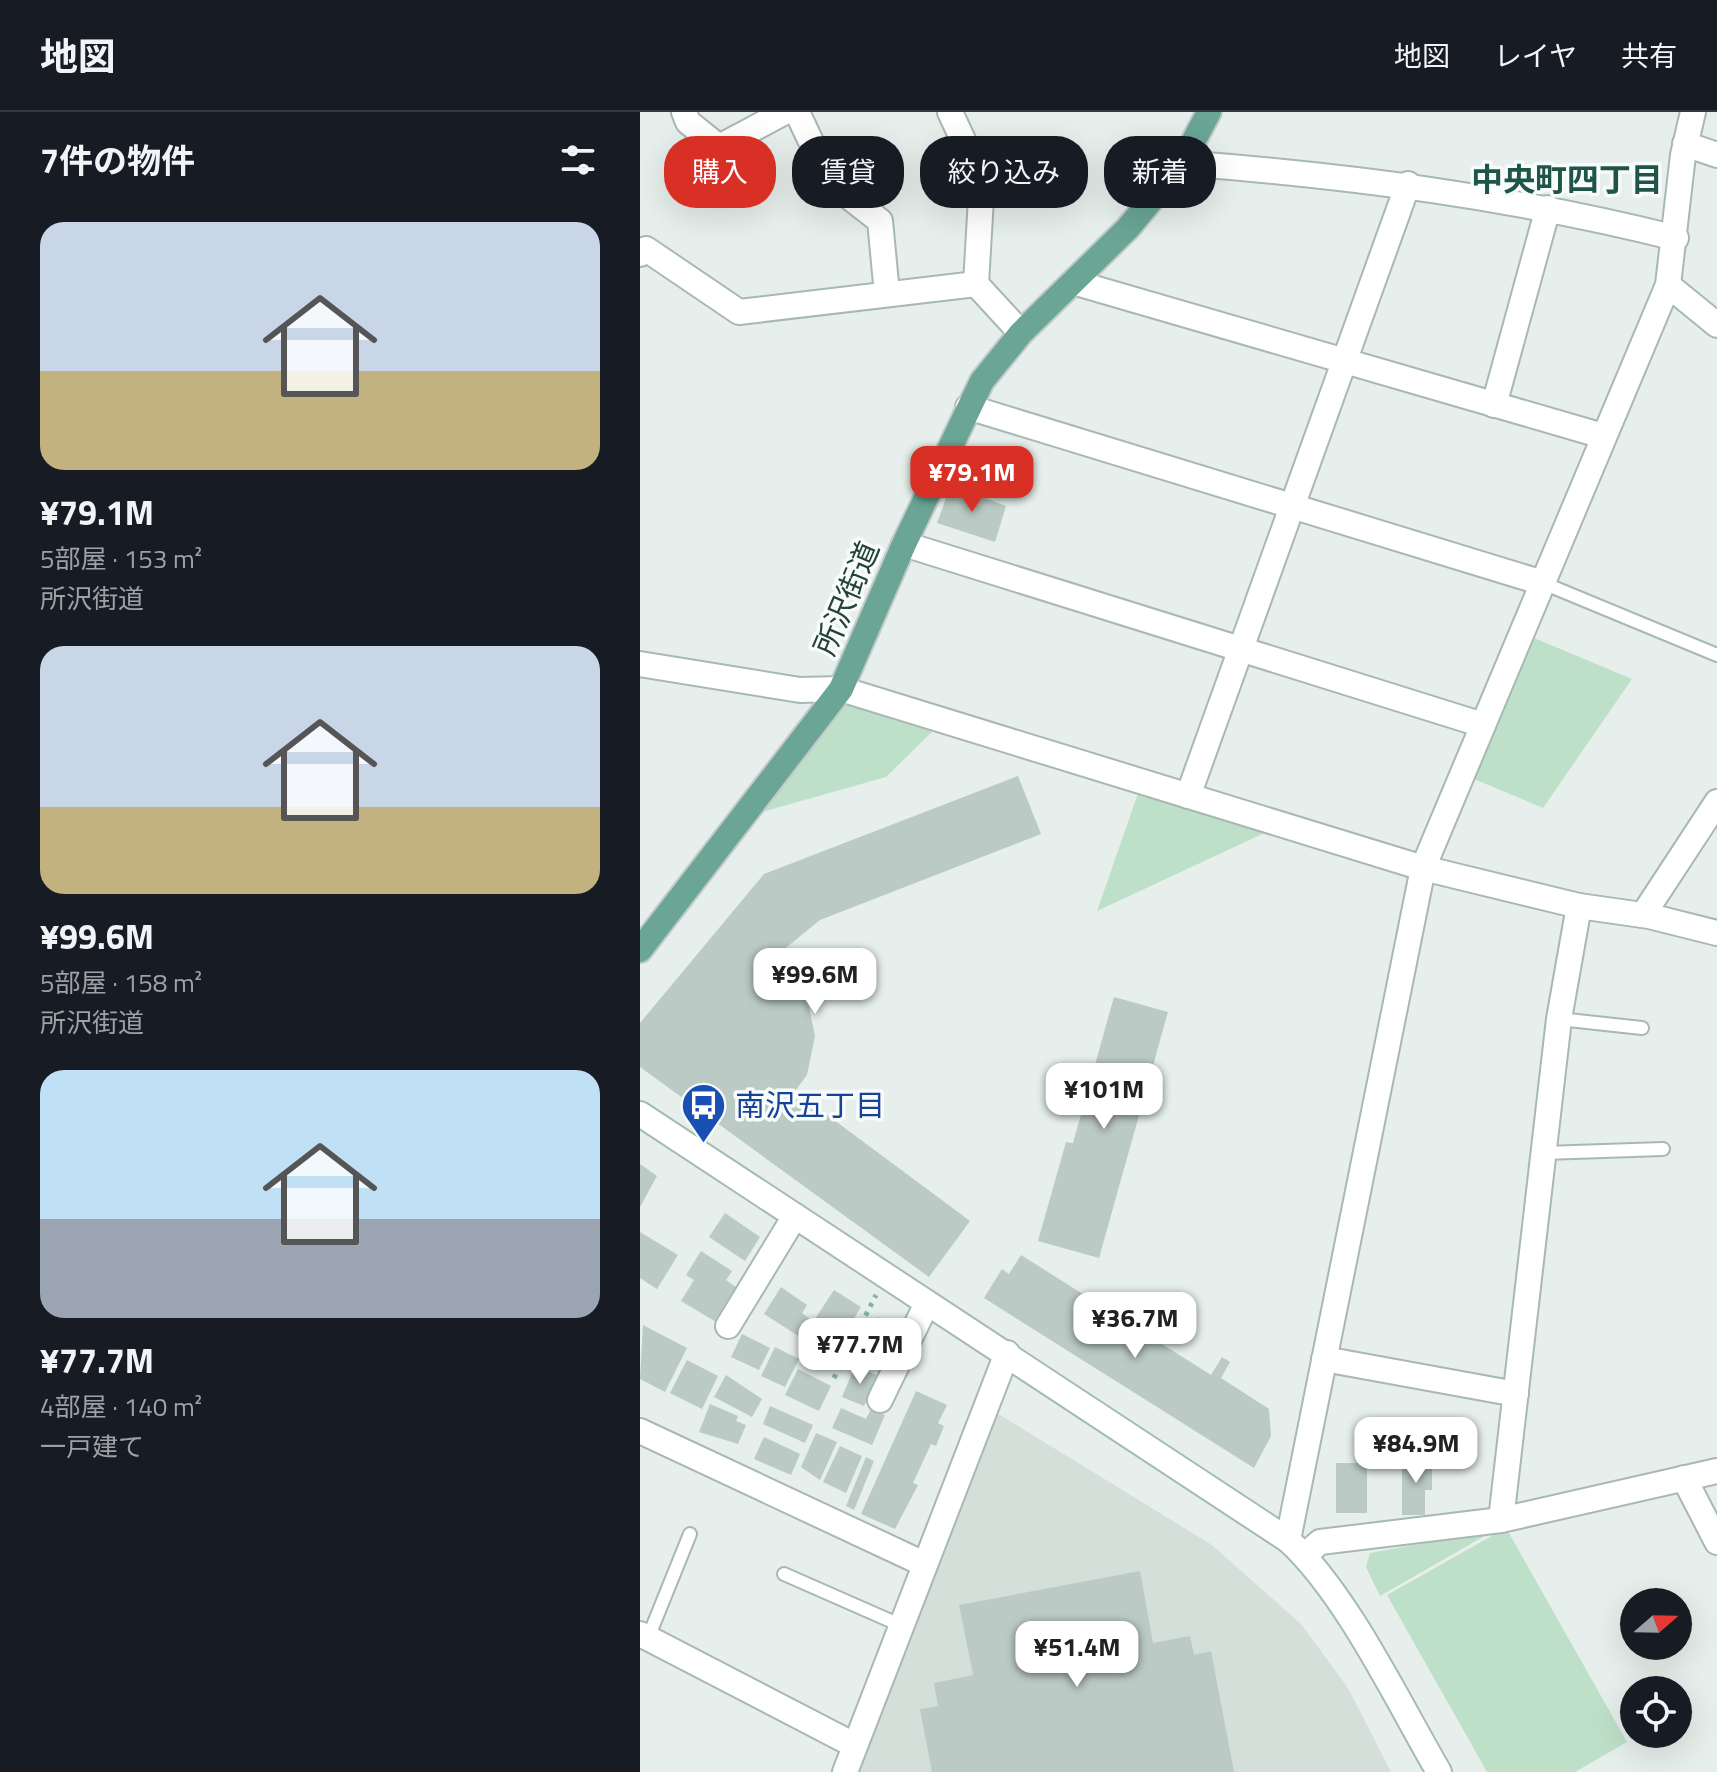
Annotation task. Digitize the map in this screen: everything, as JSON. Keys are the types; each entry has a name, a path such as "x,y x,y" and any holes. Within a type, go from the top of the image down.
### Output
{"main road":[{"name":"所沢街道","path":"1196,136 1209,112"},
{"name":"所沢街道","path":"640,950 841,689 904,544 982,381 1021,333 1145,208"}],"street":[{"path":"684,112 688,122 719,147 785,112"},
{"path":"797,112 830,182 880,221 887,294"},
{"path":"950,112 982,181 976,284 1021,333"},
{"path":"1296,1548 1324,1359 1423,868 1603,436 1645,347 1668,285 1685,144 1693,112"},
{"path":"1685,144 1717,155"},
{"path":"1216,166 1408,184 1548,208 1676,238"},
{"path":"1188,796 1408,184"},
{"path":"1494,405 1548,208"},
{"path":"640,254 646,249 739,312 976,284"},
{"path":"1073,282 1603,436"},
{"path":"1668,285 1717,325"},
{"path":"968,407 1543,583"},
{"path":"904,544 1483,725"},
{"path":"640,664 800,690 841,689 1423,868 1579,906 1643,915 1717,933"},
{"path":"1643,915 1717,802"},
{"path":"1501,1520 1559,1019 1579,906"},
{"path":"640,1114 1007,1353 1296,1548 1337,1600 1439,1772"},
{"path":"728,1326 795,1216"},
{"path":"880,1400 927,1303"},
{"path":"845,1772 1007,1353"},
{"path":"1324,1359 1516,1394"},
{"path":"640,1431 924,1564"},
{"path":"1296,1548 1320,1542 1501,1520 1717,1471"},
{"path":"1684,1478 1717,1542"},
{"path":"644,1636 854,1745"}],"lane":[{"path":"1543,583 1717,655"},
{"path":"1559,1019 1642,1028"},
{"path":"1544,1153 1663,1149"},
{"path":"644,1636 690,1534"},
{"path":"784,1574 900,1625"}],"path":[{"path":"834,1378 886,1276"}],"shaded area":[{"path":"995,1412 1212,1545 1301,1624 1348,1688 1391,1772 859,1772"}],"green space":[{"path":"1522,633 1632,679 1543,808 1462,774"},
{"path":"841,689 943,721 886,777 741,818"},
{"path":"1142,782 1284,824 1097,911"},
{"path":"1506,1528 1620,1730 1620,1746 1575,1772 1487,1772 1387,1595"},
{"path":"1495,1530 1380,1596 1366,1567 1370,1553"}],"building":[{"path":"951,485 1006,506 995,542 937,523"},
{"path":"1018,776 1041,834 820,920 782,951 806,993 815,1036 807,1075 795,1091 970,1221 929,1277 640,1067 640,1023 764,874"},
{"path":"1114,997 1168,1012 1099,1258 1038,1241 1066,1142 1073,1143"},
{"path":"640,1164 657,1176 640,1207"},
{"path":"725,1213 760,1237 745,1261 709,1237"},
{"path":"640,1232 678,1255 657,1289 640,1278"},
{"path":"701,1251 732,1271 726,1280 737,1288 716,1322 681,1301 694,1280 686,1275"},
{"path":"1021,1255 1211,1375 1222,1357 1230,1362 1221,1378 1269,1409 1271,1436 1254,1468 984,1298 1002,1269 1009,1274"},
{"path":"781,1287 807,1305 802,1313 811,1320 800,1337 764,1314"},
{"path":"834,1290 861,1307 843,1336 815,1319"},
{"path":"878,1317 892,1324 890,1328 896,1331 884,1356 861,1345"},
{"path":"643,1325 687,1348 665,1392 640,1379"},
{"path":"742,1334 770,1348 759,1370 731,1357"},
{"path":"816,1335 842,1349 831,1370 805,1357"},
{"path":"775,1347 799,1359 785,1387 761,1376"},
{"path":"687,1360 718,1376 702,1409 670,1393"},
{"path":"855,1366 879,1376 864,1406 842,1397"},
{"path":"798,1369 831,1386 819,1411 785,1395"},
{"path":"726,1375 762,1399 752,1417 714,1397"},
{"path":"916,1391 947,1405 938,1423 944,1426 936,1446 931,1444 913,1483 918,1485 895,1529 861,1514"},
{"path":"710,1404 738,1416 736,1421 746,1425 738,1444 699,1432"},
{"path":"770,1406 813,1425 805,1443 763,1424"},
{"path":"841,1408 866,1419 871,1409 885,1415 872,1445 832,1428"},
{"path":"816,1433 837,1442 820,1480 801,1467"},
{"path":"764,1437 800,1454 791,1475 754,1459"},
{"path":"840,1446 862,1456 846,1493 823,1482"},
{"path":"866,1457 874,1461 854,1510 846,1506"},
{"path":"1402,1459 1432,1459 1432,1490 1425,1490 1425,1515 1402,1515"},
{"path":"1336,1463 1367,1463 1367,1513 1336,1513"},
{"path":"1140,1571 1153,1643 1190,1636 1194,1655 1211,1651 1234,1772 932,1772 920,1709 938,1706 934,1683 973,1675 959,1605"}],"place":[{"name":"南沢五丁目","path":"704,1144"}],"district":[{"name":"中央町四丁目","path":"1567,179"}]}
